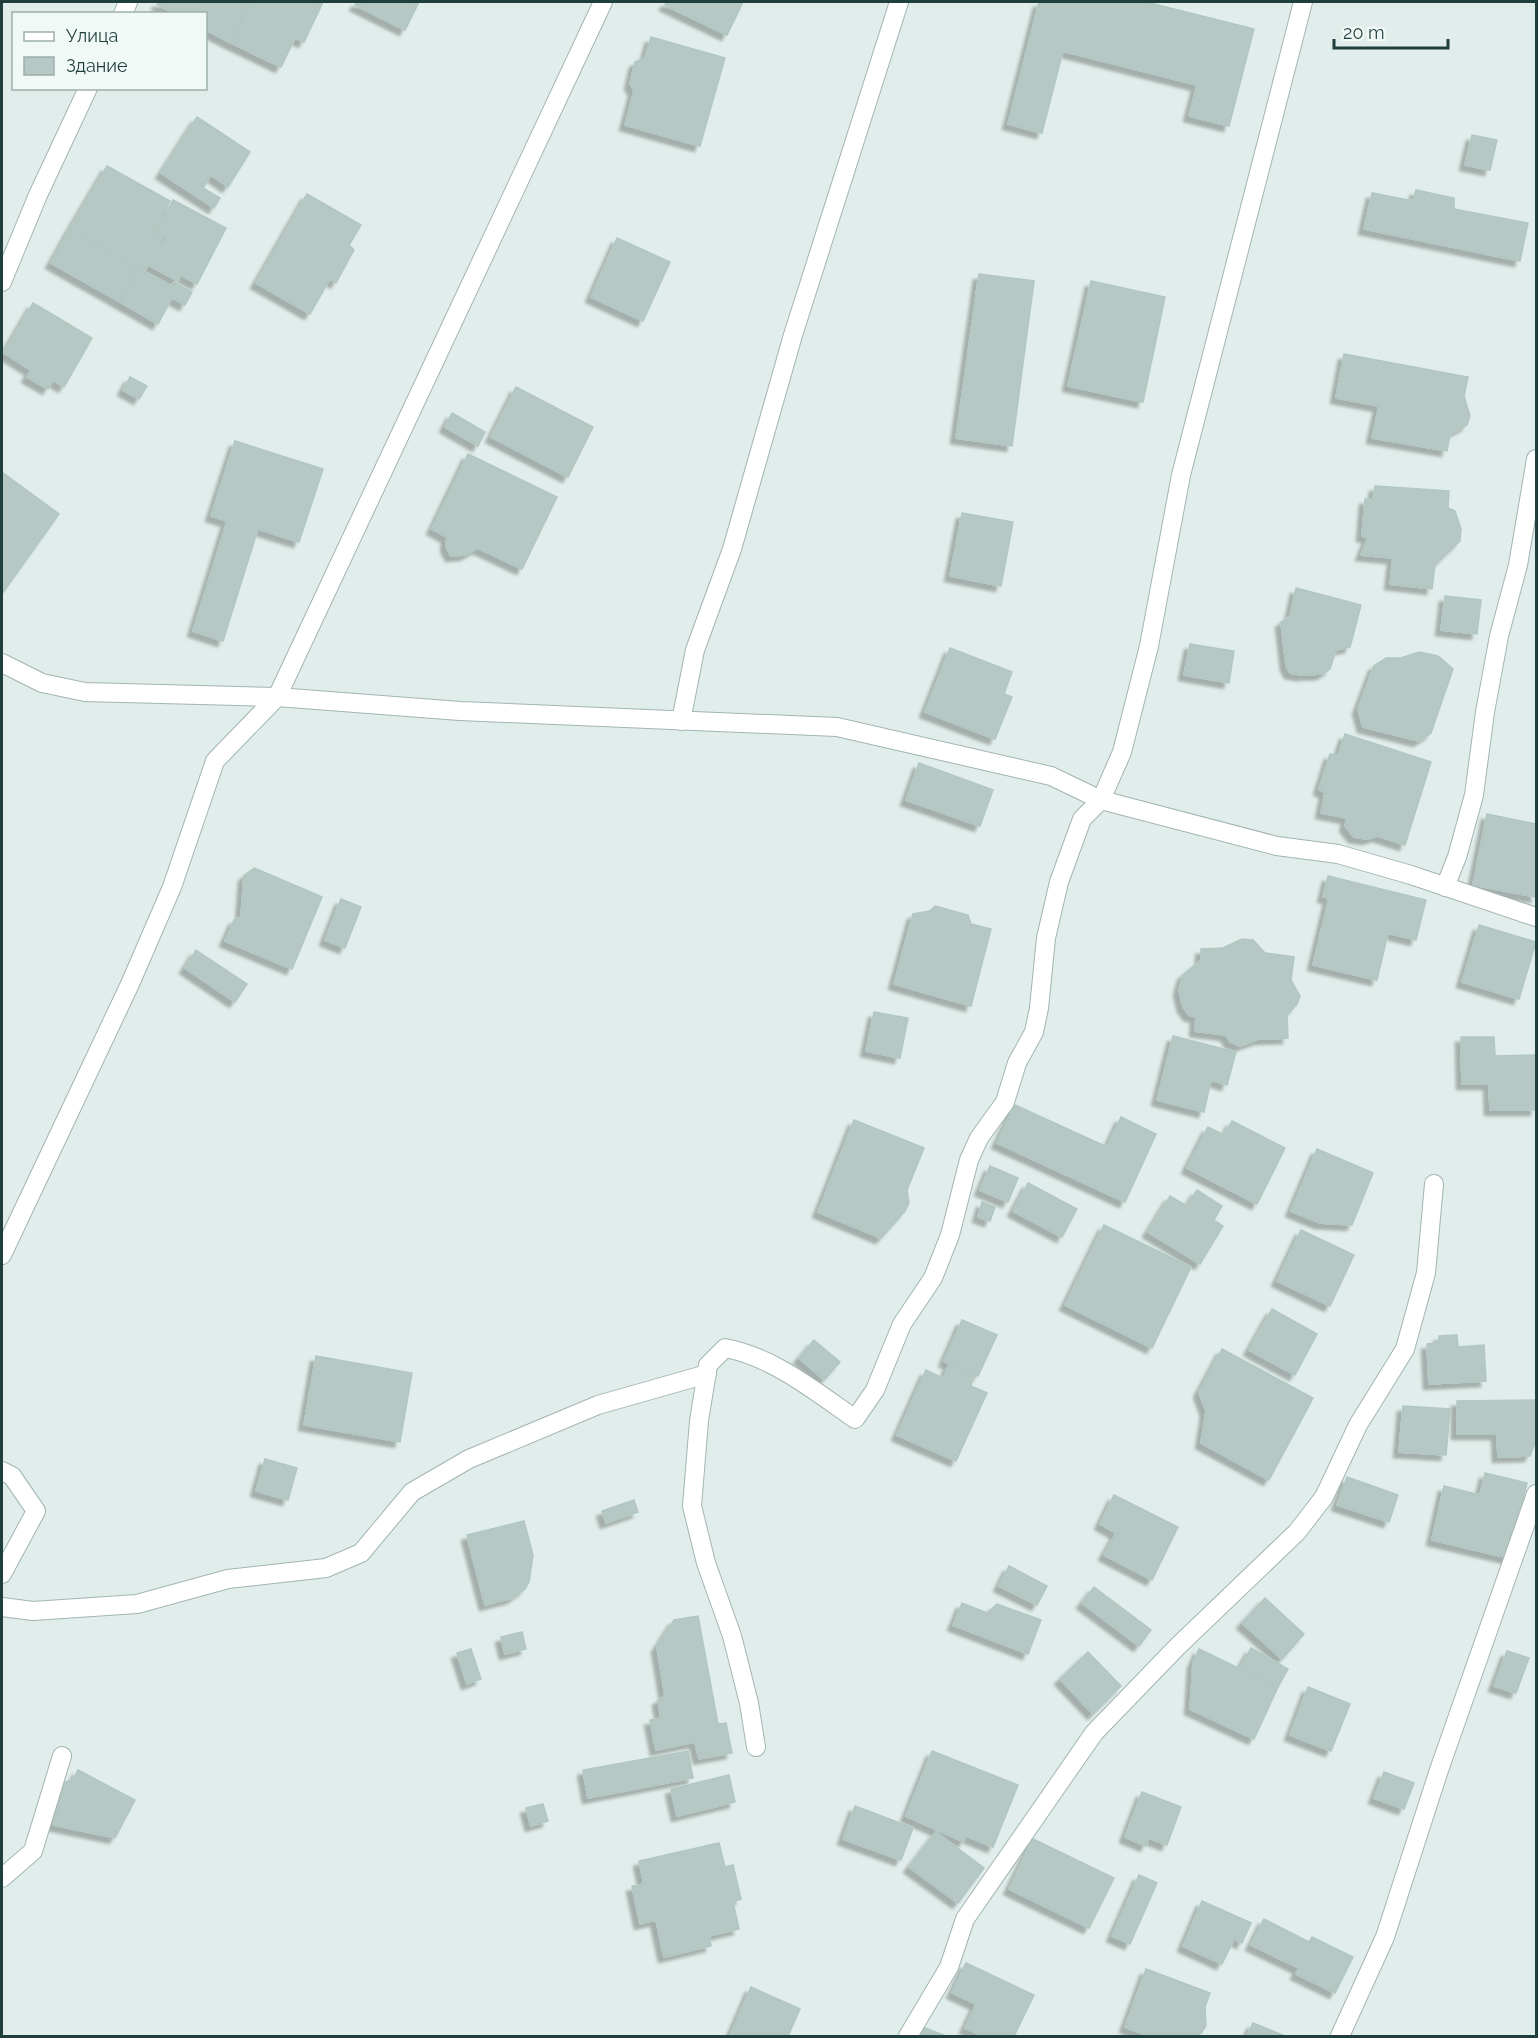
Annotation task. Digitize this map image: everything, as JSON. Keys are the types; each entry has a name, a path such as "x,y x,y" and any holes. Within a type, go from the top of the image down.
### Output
{"street":[{"path":"2,1255 139,963 171,887 215,762 277,697 603,2"},
{"path":"681,721 695,650 732,549 797,324 899,2"},
{"path":"756,1747 732,1636 706,1563 692,1506 699,1420 708,1365 725,1348 746,1352 802,1382 855,1419 875,1390 902,1324 933,1278 950,1234 969,1160 979,1138 1005,1102 1017,1063 1034,1032 1039,1008 1046,938 1059,882 1082,819 1101,800 1122,752 1149,646 1181,475 1303,2"},
{"path":"2,282 38,195 87,90"},
{"path":"1445,886 1457,857 1474,795 1485,712 1499,636 1518,565 1536,459"},
{"path":"2,663 42,683 85,692 277,697 460,711 837,727 1051,776 1101,800 1277,846 1338,854 1536,916"},
{"path":"908,2037 949,1967 965,1919 1095,1732 1177,1647 1298,1532 1324,1497 1358,1425 1405,1349 1426,1273 1434,1184"},
{"path":"2,1607 33,1611 137,1604 228,1579 326,1568 361,1553 412,1492 469,1459 598,1405 707,1374"},
{"path":"2,1471 12,1476 36,1511 2,1574"},
{"path":"1340,2037 1385,1937 1439,1770 1536,1494"},
{"path":"2,1878 33,1851 62,1756"}],"building":[{"path":"158,2 251,2 231,43 207,31 207,12 171,12 157,4"},
{"path":"251,2 323,2 304,42 295,38 281,67 231,43"},
{"path":"357,2 419,2 405,30 355,5"},
{"path":"666,2 743,2 727,35 665,5"},
{"path":"1039,2 1146,2 1254,29 1229,126 1189,116 1197,85 1063,51 1042,133 1008,124"},
{"path":"651,37 725,58 700,146 625,125 634,91 630,84 635,62 645,58"},
{"path":"197,117 250,152 228,187 211,175 203,188 220,198 214,208 161,173"},
{"path":"1472,135 1497,140 1490,170 1465,165"},
{"path":"107,166 170,201 152,233 162,238 144,272 70,229"},
{"path":"1416,190 1454,198 1454,209 1528,223 1520,261 1364,229 1372,193 1413,201"},
{"path":"307,194 361,225 349,245 354,250 336,283 330,279 310,314 256,283"},
{"path":"173,200 226,228 197,284 181,275 178,281 150,266 166,237 156,233"},
{"path":"70,229 139,269 120,302 51,263"},
{"path":"617,238 670,262 643,321 591,297"},
{"path":"139,269 171,286 174,282 192,292 185,305 172,298 158,324 120,302"},
{"path":"979,274 1034,281 1012,446 956,438"},
{"path":"1091,281 1165,297 1143,402 1068,386"},
{"path":"33,303 92,338 64,387 53,380 48,389 27,377 31,370 4,353"},
{"path":"1344,354 1468,377 1464,396 1470,416 1467,425 1450,434 1447,451 1372,438 1379,406 1336,398"},
{"path":"130,377 147,386 139,399 123,390"},
{"path":"516,387 593,427 568,477 491,437"},
{"path":"452,413 485,432 478,446 445,427"},
{"path":"235,441 323,469 299,542 258,529 223,641 193,631 227,521 211,516"},
{"path":"468,454 557,497 522,569 478,548 465,555 451,556 446,546 447,537 432,529"},
{"path":"2,472 59,514 2,594"},
{"path":"1375,486 1449,491 1448,508 1455,511 1461,529 1460,541 1435,565 1432,589 1390,584 1393,558 1361,555 1368,537 1362,536 1365,499 1373,499"},
{"path":"962,513 1013,522 1001,586 950,576"},
{"path":"1296,588 1361,605 1350,647 1336,650 1330,669 1322,674 1290,673 1286,665 1281,622 1290,616"},
{"path":"1445,596 1481,600 1477,634 1441,630"},
{"path":"1190,644 1234,651 1229,683 1184,675"},
{"path":"950,648 1012,672 1004,694 1012,697 995,739 925,712"},
{"path":"1419,652 1438,656 1453,669 1431,733 1419,741 1363,727 1358,709 1374,666 1386,658 1401,658"},
{"path":"1345,734 1431,762 1405,845 1378,836 1367,839 1354,837 1345,826 1347,818 1321,813 1325,793 1319,789 1330,754 1338,756"},
{"path":"919,763 993,790 980,826 906,800"},
{"path":"1487,814 1536,824 1536,897 1473,885"},
{"path":"254,868 322,897 292,969 225,941 234,920 241,917 244,876"},
{"path":"1328,876 1426,900 1416,940 1388,933 1377,980 1313,965 1329,898 1323,897"},
{"path":"341,899 361,907 345,948 325,940"},
{"path":"935,906 968,915 971,924 991,929 971,1006 894,984 913,914 930,911"},
{"path":"1479,925 1536,942 1519,999 1462,982"},
{"path":"1242,939 1253,940 1265,953 1294,957 1291,980 1300,996 1297,1004 1287,1015 1288,1038 1259,1039 1240,1046 1230,1042 1226,1035 1195,1031 1196,1017 1189,1015 1183,1007 1179,990 1183,975 1201,960 1201,949 1223,948"},
{"path":"196,950 247,984 235,1002 185,968"},
{"path":"874,1012 908,1018 900,1058 866,1051"},
{"path":"1173,1036 1236,1052 1227,1085 1211,1080 1204,1112 1157,1100"},
{"path":"1461,1037 1494,1037 1495,1056 1536,1055 1536,1110 1490,1110 1489,1084 1462,1084"},
{"path":"1015,1105 1107,1147 1121,1117 1156,1134 1125,1202 997,1143"},
{"path":"854,1120 924,1148 907,1190 909,1203 905,1211 881,1238 818,1212"},
{"path":"1232,1121 1285,1148 1257,1204 1187,1168 1208,1127 1224,1135"},
{"path":"1317,1149 1373,1173 1352,1225 1320,1223 1291,1211"},
{"path":"990,1166 1018,1178 1008,1202 980,1190"},
{"path":"1028,1183 1077,1209 1062,1237 1013,1211"},
{"path":"1197,1190 1222,1206 1214,1220 1223,1226 1200,1264 1148,1232 1170,1196 1187,1206"},
{"path":"982,1202 995,1207 990,1221 978,1217"},
{"path":"1104,1225 1191,1267 1152,1348 1065,1305"},
{"path":"1301,1230 1354,1255 1330,1306 1277,1281"},
{"path":"1272,1309 1317,1334 1295,1375 1249,1350"},
{"path":"962,1320 997,1335 978,1376 944,1361"},
{"path":"1457,1335 1458,1347 1484,1345 1486,1381 1429,1384 1427,1344 1439,1343 1439,1336"},
{"path":"814,1340 840,1362 824,1380 799,1358"},
{"path":"1222,1349 1313,1398 1269,1480 1201,1443 1206,1411 1199,1392"},
{"path":"316,1356 412,1373 400,1442 304,1425"},
{"path":"949,1365 973,1376 971,1386 987,1393 956,1461 897,1435 926,1370 943,1378"},
{"path":"1536,1400 1536,1440 1530,1456 1498,1457 1497,1434 1457,1434 1457,1401"},
{"path":"1403,1406 1450,1409 1446,1455 1399,1452"},
{"path":"265,1459 297,1468 288,1500 256,1491"},
{"path":"1485,1473 1527,1483 1509,1558 1432,1540 1444,1486 1480,1495"},
{"path":"1347,1477 1398,1495 1389,1522 1337,1505"},
{"path":"1114,1495 1178,1527 1152,1580 1104,1555 1116,1533 1100,1524"},
{"path":"634,1500 638,1512 606,1523 602,1511"},
{"path":"524,1521 533,1555 529,1582 525,1589 512,1598 485,1605 467,1535"},
{"path":"1009,1566 1047,1586 1037,1605 999,1586"},
{"path":"1094,1587 1151,1630 1139,1646 1082,1603"},
{"path":"1265,1598 1304,1634 1282,1659 1242,1623"},
{"path":"962,1603 987,1613 997,1604 1041,1620 1028,1654 953,1625"},
{"path":"698,1616 718,1724 726,1723 732,1753 699,1759 695,1742 656,1750 650,1720 661,1718 658,1700 665,1696 657,1647 674,1620"},
{"path":"522,1632 526,1649 505,1654 501,1637"},
{"path":"1251,1648 1288,1669 1278,1687 1240,1668"},
{"path":"471,1649 481,1679 467,1684 457,1653"},
{"path":"1199,1649 1278,1687 1254,1739 1190,1709 1193,1663"},
{"path":"1507,1651 1529,1658 1516,1693 1494,1686"},
{"path":"1088,1652 1121,1686 1093,1714 1060,1679"},
{"path":"1308,1687 1350,1704 1331,1751 1290,1735"},
{"path":"688,1751 693,1778 588,1798 583,1770"},
{"path":"932,1751 1018,1785 993,1847 966,1836 964,1842 906,1816"},
{"path":"78,1770 135,1800 115,1838 53,1825 65,1782 73,1780"},
{"path":"1384,1772 1414,1783 1404,1809 1374,1798"},
{"path":"729,1775 735,1802 677,1816 671,1789"},
{"path":"1142,1792 1181,1807 1167,1845 1149,1838 1146,1846 1125,1837"},
{"path":"543,1804 548,1821 531,1826 526,1808"},
{"path":"855,1806 913,1828 901,1860 843,1839"},
{"path":"936,1832 984,1868 958,1903 909,1867"},
{"path":"1033,1839 1114,1878 1089,1928 1009,1889"},
{"path":"719,1843 725,1867 733,1865 741,1899 733,1902 739,1929 709,1936 711,1946 664,1957 656,1920 640,1924 632,1886 644,1884 639,1861"},
{"path":"1139,1875 1157,1883 1130,1944 1112,1936"},
{"path":"1202,1901 1251,1923 1242,1943 1234,1939 1222,1964 1183,1946"},
{"path":"1264,1919 1309,1942 1312,1937 1353,1957 1335,1993 1296,1974 1299,1968 1251,1945"},
{"path":"966,1963 1034,1995 1014,2036 983,2036 965,2028 976,2004 952,1993"},
{"path":"1146,1969 1210,1993 1205,2007 1206,2026 1201,2033 1191,2036 1149,2036 1125,2027"},
{"path":"751,1987 800,2009 788,2036 730,2036"},
{"path":"1253,2023 1285,2036 1247,2036"},
{"path":"920,2026 946,2036 916,2036"}]}
